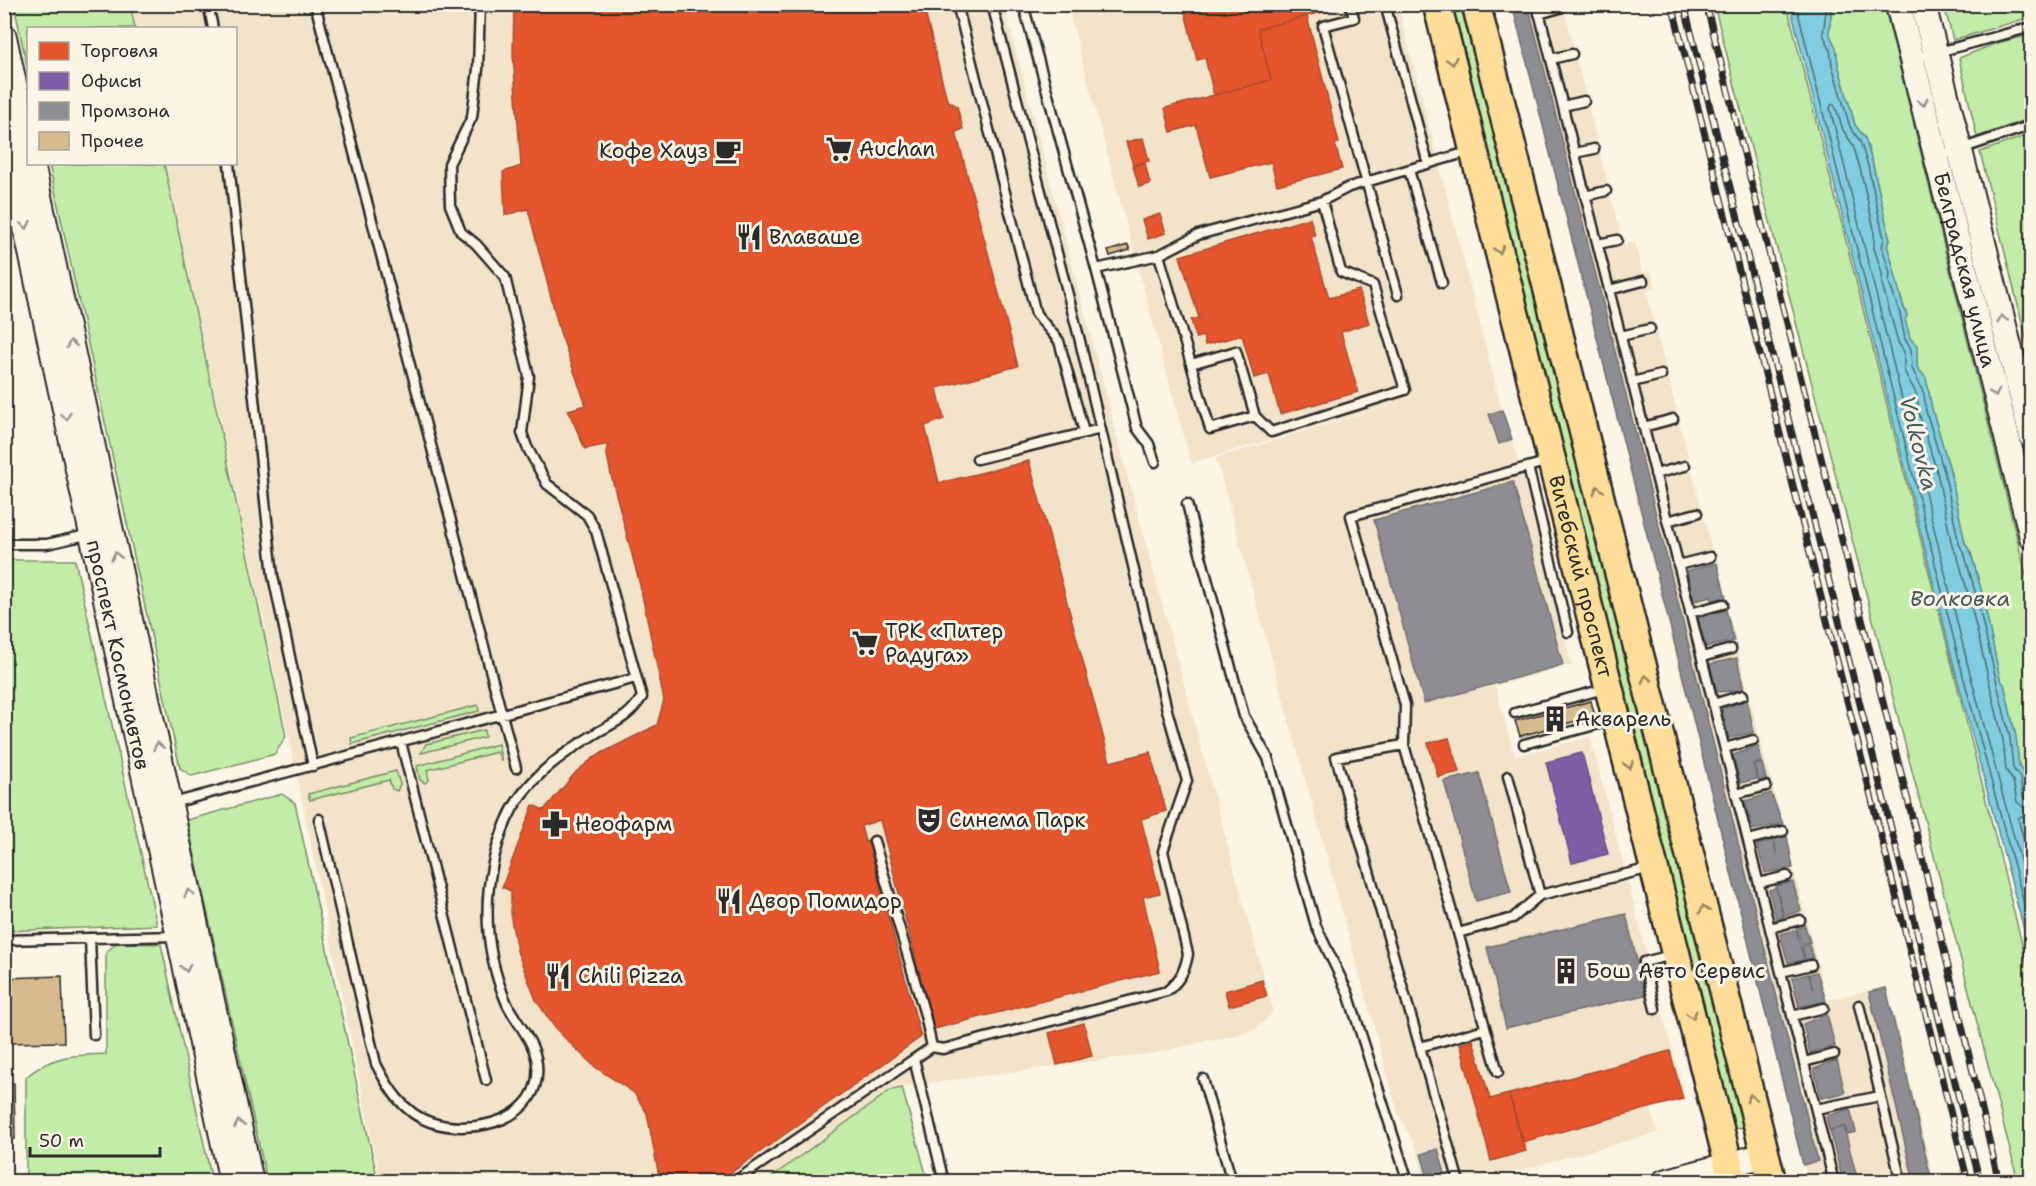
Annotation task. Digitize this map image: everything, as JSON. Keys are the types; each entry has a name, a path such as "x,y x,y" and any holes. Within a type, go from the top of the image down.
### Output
{"main road":[{"name":"Витебский проспект","path":"1437,4 1474,151 1540,464 1609,688 1731,1173"},
{"name":"Витебский проспект","path":"1476,4 1772,1182"}],"street":[{"name":"Белградская улица","path":"1898,4 1912,59 1948,154 2031,437"},
{"name":"Белградская улица","path":"1923,4 1935,53 1948,154 2031,537"},
{"path":"4,37 27,143"},
{"name":"проспект Космонавтов","path":"4,127 16,166 188,934 251,1182"},
{"name":"проспект Космонавтов","path":"16,166 91,534 160,806"},
{"name":"проспект Космонавтов","path":"188,934 232,1182"},
{"path":"1664,1182 1731,1173 1765,1155"}],"lane":[{"path":"208,4 213,27"},
{"path":"315,4 516,768"},
{"path":"319,819 376,1064 388,1089 408,1108 427,1121 438,1124 465,1127 503,1121 519,1111 531,1097 538,1066 530,1041 507,1004 493,958 486,908 493,863 508,818 522,794 548,766 602,729 622,721 633,711 642,697 596,531 587,515 547,484 522,433 529,376 505,277 476,244 461,232 450,205 449,164 472,117 478,69 480,4"},
{"path":"957,4 1036,314 1059,341 1084,432"},
{"path":"734,1182 932,1047 944,1049 1167,991 1179,981 1185,969 1188,954 1163,851 1187,781 1165,699 1101,429 992,4"},
{"path":"1023,4 1137,428 1149,444 1155,462"},
{"path":"1350,4 1354,18 1323,26 1398,295"},
{"path":"1385,4 1428,164"},
{"path":"1560,8 1538,9 1834,1182"},
{"path":"1912,59 2031,27"},
{"path":"1551,59 1572,54"},
{"path":"1563,106 1584,101"},
{"path":"1948,154 2031,125"},
{"path":"1575,153 1594,149"},
{"path":"1096,269 1159,255 1198,235 1322,201 1349,187 1474,151"},
{"path":"229,165 272,566 313,766"},
{"path":"1409,170 1442,283"},
{"path":"1585,196 1606,191"},
{"path":"1191,364 1236,351 1255,416 1271,432 1405,390 1372,285 1341,272 1322,201"},
{"path":"1598,244 1617,240"},
{"path":"1159,255 1210,429 1255,416"},
{"path":"1609,290 1643,281"},
{"path":"1621,336 1650,329"},
{"path":"1632,382 1661,375"},
{"path":"1644,427 1672,419"},
{"path":"976,459 1101,429"},
{"path":"1498,1072 1404,745 1405,705 1351,516 1540,464 1568,632"},
{"path":"1655,474 1685,466"},
{"path":"1187,504 1244,716 1268,758 1316,926 1348,993 1408,1182"},
{"path":"1667,521 1697,513"},
{"path":"4,544 47,544 91,534"},
{"path":"1678,565 1710,557"},
{"path":"1690,613 1723,604"},
{"path":"1702,657 1731,649"},
{"path":"160,806 636,678"},
{"path":"1515,713 1609,688"},
{"path":"1713,704 1743,695"},
{"path":"1524,744 1617,719"},
{"path":"1725,748 1753,740"},
{"path":"401,742 486,1080"},
{"path":"1404,745 1336,758 1460,1182"},
{"path":"1508,776 1540,895"},
{"path":"1736,794 1766,786"},
{"path":"1748,840 1783,831"},
{"path":"874,841 925,1015 932,1047"},
{"path":"1458,933 1513,918 1540,895 1654,867"},
{"path":"1759,883 1787,876"},
{"path":"1770,928 1800,920"},
{"path":"4,940 188,934"},
{"path":"90,938 94,1035"},
{"path":"1655,1009 1644,962 1677,954"},
{"path":"1781,972 1811,965"},
{"path":"1858,1005 1901,1182"},
{"path":"1792,1016 1824,1008"},
{"path":"1420,1047 1485,1029"},
{"path":"1804,1062 1834,1054"},
{"path":"914,1059 944,1182"},
{"path":"1203,1079 1232,1182"},
{"path":"1816,1109 1880,1096"}],"shaded area":[{"path":"131,5 1004,5 1132,493 1273,1012 1254,1031 1154,1053 893,1088 764,1181 380,1181 299,786 165,165 237,165 237,27 136,27"},
{"path":"1067,5 1398,5 1502,410 1518,459 1572,665 1495,686 1515,756 1590,737 1685,1099 1651,1109 1657,1133 1479,1181 1425,1181 1416,1147 1398,1113 1216,458 1454,386 1191,463"},
{"path":"1512,5 1563,5 1623,245 1635,242 1642,273 1651,271 1656,288 1646,291 1827,1000 1887,986 1934,1181 1808,1181"}],"green space":[{"path":"14,5 130,5 135,27 27,27 27,66"},
{"path":"1452,5 1462,5 1744,1127 1735,1129"},
{"path":"1714,5 1787,5 2031,980 2031,1181 2018,1181"},
{"path":"1832,5 1884,5 2031,595 2031,797 2028,794 2026,776 2019,767 2016,737 2004,685 2000,679 1982,593 1971,553 1965,543 1950,470 1932,409 1926,378 1917,367 1917,346 1910,338 1905,320 1907,315 1887,246 1890,240 1873,165 1865,138 1855,125 1838,64 1836,48 1829,33"},
{"path":"1944,5 2031,5 2031,17 1953,40"},
{"path":"2031,35 2031,118 1977,137 1959,58 1997,43"},
{"path":"2031,134 2031,358 1980,152"},
{"path":"49,165 164,165 286,736 275,754 192,776 180,768"},
{"path":"5,560 75,560 157,925 5,931"},
{"path":"478,705 479,711 352,744 351,738"},
{"path":"484,730 485,737 421,753 426,744"},
{"path":"498,744 502,762 497,752 427,770 429,780 425,783 420,780 417,766"},
{"path":"396,771 400,784 397,791 392,789 389,780 310,800 308,794"},
{"path":"282,794 295,803 378,1181 267,1181 187,820"},
{"path":"116,943 161,944 212,1181 26,1181 26,1077 54,1060 106,1054 106,953"},
{"path":"902,1088 928,1181 766,1181 891,1090"}],"water":[{"name":"Волковка","path":"1790,5 1832,5 1829,33 1836,48 1838,64 1855,125 1865,138 1873,165 1890,240 1887,246 1907,316 1905,320 1910,338 1917,346 1917,367 1926,378 1932,409 1950,470 1965,543 1971,553 1982,593 2000,679 2004,684 2016,737 2019,767 2026,776 2028,794 2031,797 2031,956 1955,670"}],"building: Торговля":[{"name":"ТРК «Питер Радуга»","path":"514,4 923,4 947,100 957,106 963,129 956,132 1018,366 937,388 944,419 925,426 939,483 1029,461 1110,762 1150,752 1166,811 1141,819 1160,893 1143,897 1160,971 934,1029 880,820 861,826 865,842 868,841 921,1037 718,1182 660,1182 647,1113 634,1093 595,1067 555,1028 536,1000 517,951 511,919 511,891 502,887 533,805 544,810 576,772 596,756 657,725 664,700 640,585 611,475 606,450 610,444 585,449 568,410 586,405 560,332 528,209 505,215 503,172 521,166 513,54"},
{"path":"1183,4 1336,4 1337,8 1258,29 1271,80 1214,95 1205,58 1197,60"},
{"path":"1307,16 1339,143 1335,144 1342,169 1277,185 1271,162 1210,177 1196,125 1171,132 1165,108 1271,80 1258,29"},
{"path":"1143,138 1149,161 1133,165 1126,142"},
{"path":"1145,163 1150,184 1139,187 1133,166"},
{"path":"1160,214 1166,233 1148,239 1142,220"},
{"path":"1310,218 1315,235 1311,237 1329,298 1359,290 1369,323 1341,332 1358,392 1280,414 1269,374 1254,378 1242,335 1205,345 1203,336 1196,338 1191,320 1199,318 1180,256"},
{"path":"1449,738 1459,772 1438,777 1428,743"},
{"path":"1262,980 1267,996 1229,1006 1225,991"},
{"path":"1084,1023 1092,1056 1057,1065 1049,1033"},
{"path":"1473,1040 1490,1099 1509,1094 1526,1151 1491,1161 1460,1044"},
{"path":"1670,1051 1683,1099 1522,1142 1509,1094"}],"building: Офисы":[{"path":"1582,753 1608,854 1572,863 1546,762"}],"building: Промзона":[{"path":"1512,4 1528,4 1818,1161 1803,1165 1671,629"},
{"path":"1502,410 1512,439 1499,444 1489,414"},
{"path":"1513,482 1563,665 1424,703 1374,520"},
{"path":"1717,563 1726,598 1712,601 1711,597 1694,601 1687,571"},
{"path":"1726,610 1734,641 1706,647 1698,618"},
{"path":"1737,658 1744,690 1717,692 1710,664"},
{"path":"1747,700 1754,732 1729,738 1722,709"},
{"path":"1758,746 1762,762 1753,764 1757,779 1740,783 1733,755"},
{"path":"1762,763 1766,779 1759,781 1754,765"},
{"path":"1479,773 1511,892 1476,901 1444,781"},
{"path":"1771,793 1783,824 1753,830 1745,801"},
{"path":"1787,836 1793,868 1765,873 1757,845 1773,840 1777,855 1774,839"},
{"path":"1793,882 1801,911 1784,916 1776,886"},
{"path":"1776,888 1783,917 1776,919 1769,890"},
{"name":"Бош Авто Сервис","path":"1626,914 1645,995 1506,1028 1487,947"},
{"path":"1805,926 1810,942 1802,944 1797,929"},
{"path":"1796,930 1804,960 1788,963 1780,934"},
{"path":"1809,944 1813,958 1805,960 1802,946"},
{"path":"1817,972 1826,1001 1799,1007 1792,978 1808,974 1813,989 1809,974"},
{"path":"1886,988 1932,1182 1914,1182 1869,992"},
{"path":"1827,1014 1835,1046 1810,1053 1803,1024"},
{"path":"1837,1060 1845,1093 1821,1098 1814,1069"},
{"path":"1850,1109 1856,1132 1847,1134 1845,1126 1829,1130 1826,1116"},
{"path":"1844,1127 1858,1182 1843,1182 1830,1131"},
{"path":"1438,1149 1445,1173 1428,1178 1421,1154"}],"building: Прочее":[{"path":"1128,245 1130,250 1110,256 1108,251"},
{"name":"Акварель","path":"1591,701 1595,716 1520,736 1515,721"},
{"path":"62,976 64,1042 4,1043 4,978"},
{"path":"14,1083 15,1139 4,1139 4,1084"}],"railway":[{"path":"1672,4 1968,1182"},
{"path":"1684,4 1980,1182"},
{"path":"1706,4 1919,844 1999,1182"}],"place":[{"name":"Auchan","path":"839,149"},
{"name":"Кофе Хауз","path":"728,151"},
{"name":"Влаваше","path":"749,237"},
{"name":"ТРК «Питер Радуга»","path":"865,643"},
{"name":"Акварель","path":"1555,719"},
{"name":"Синема Парк","path":"929,820"},
{"name":"Неофарм","path":"555,824"},
{"name":"Двор Помидор","path":"729,901"},
{"name":"Бош Авто Сервис","path":"1566,971"},
{"name":"Chili Pizza","path":"558,976"}],"water label":[{"name":"Volkovka","path":"1919,443"}]}
